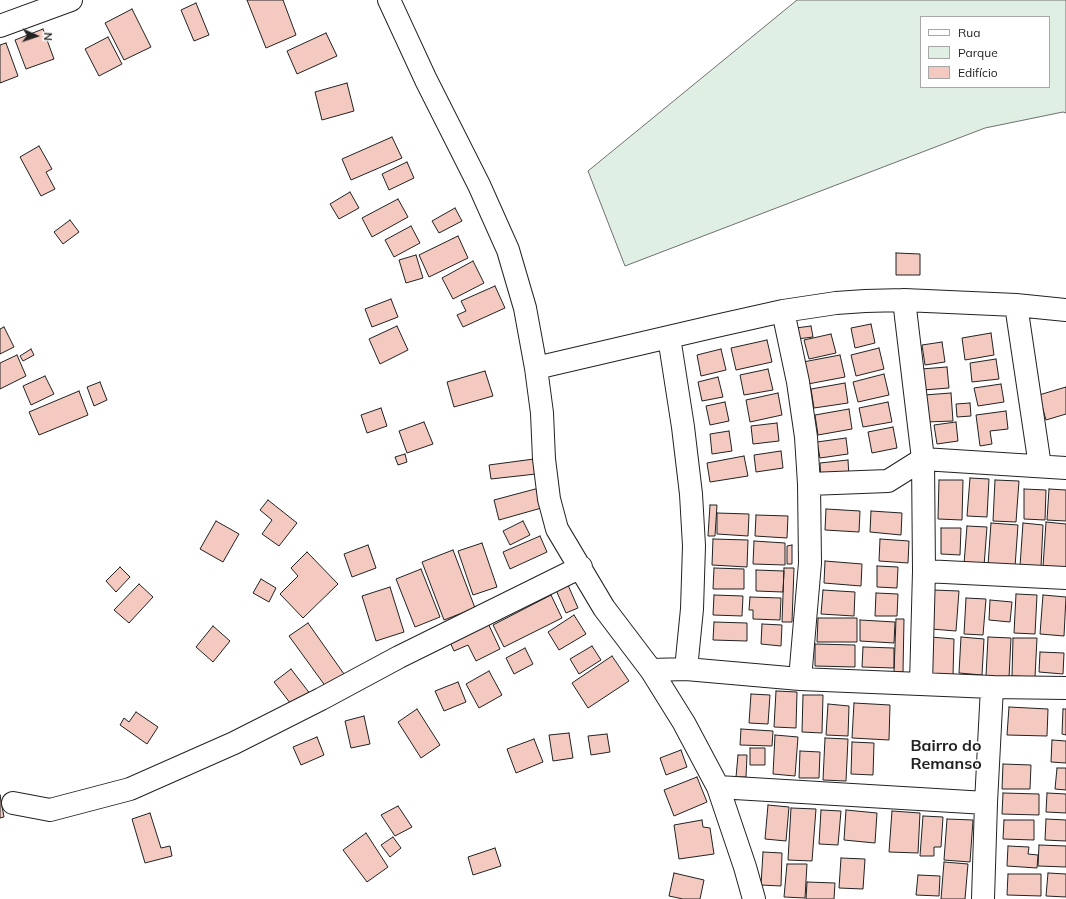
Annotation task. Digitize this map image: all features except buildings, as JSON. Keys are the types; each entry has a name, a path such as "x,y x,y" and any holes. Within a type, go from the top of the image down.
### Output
{"street":[{"path":"0,26 72,0"},
{"path":"389,0 426,80 479,185 508,250 525,308 536,368 542,414 544,460 549,499 558,528 604,608 651,670 684,723 718,786 754,899"},
{"path":"536,368 783,311 836,303 904,300 1016,305 1066,310"},
{"path":"904,300 923,459 924,572 921,684"},
{"path":"1016,305 1040,466"},
{"path":"783,311 798,382 806,437 809,484 810,563 800,679"},
{"path":"669,337 683,427 692,502 694,546 692,601 686,669"},
{"path":"809,484 888,481 923,459 1066,468"},
{"path":"13,803 50,810 130,789 234,743 321,699 405,653 581,567"},
{"path":"924,572 1066,578"},
{"path":"651,670 686,669 800,679 992,687 1066,688"},
{"path":"983,899 992,687"},
{"path":"718,786 986,803"}],"green space":[{"path":"797,0 1066,0 1066,113 1063,112 985,128 625,266 588,171"}],"district":[{"name":"Bairro do Remanso","path":"946,755"}]}
